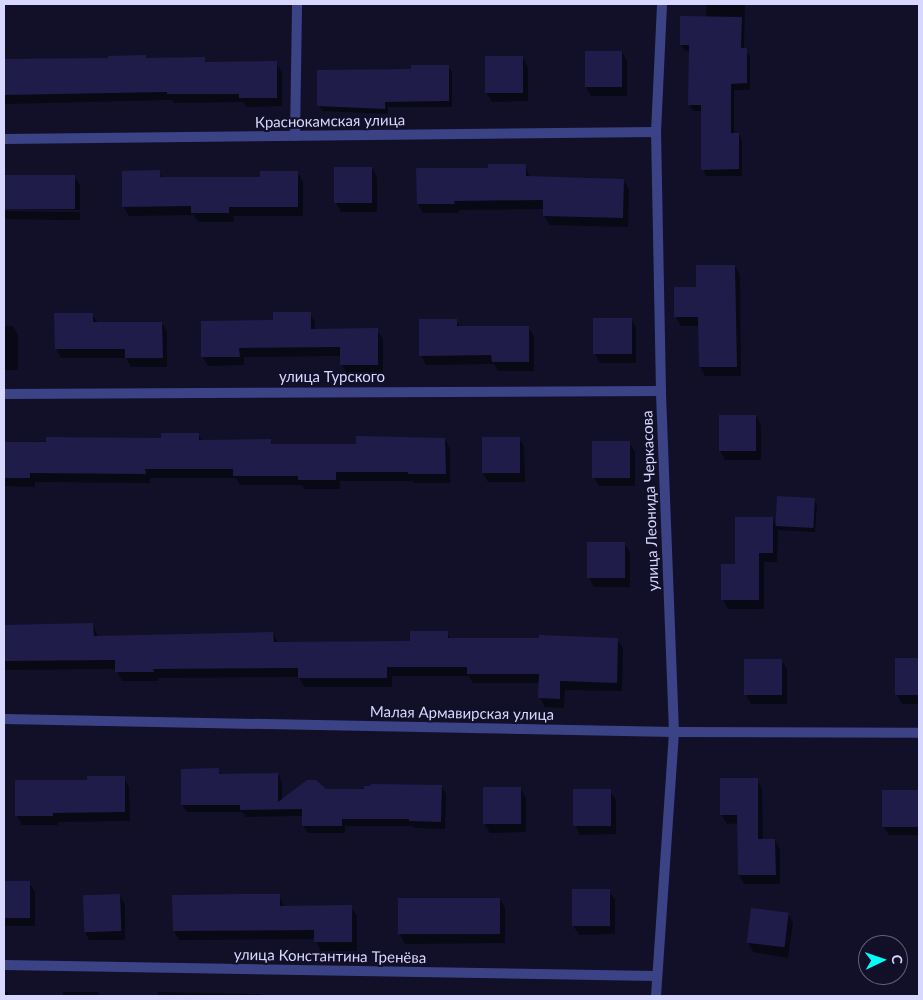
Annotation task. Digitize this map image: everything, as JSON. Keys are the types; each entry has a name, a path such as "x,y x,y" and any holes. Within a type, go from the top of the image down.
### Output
{"street":[{"path":"295,136 297,4"},
{"name":"улица Леонида Черкасова","path":"656,996 674,732 661,390 656,132 662,4"},
{"name":"Краснокамская улица","path":"4,139 656,132"},
{"name":"улица Турского","path":"4,394 661,390"},
{"name":"Малая Армавирская улица","path":"4,719 674,732 919,733"},
{"name":"улица Константина Тренёва","path":"4,965 656,976"}],"building":[{"path":"680,16 742,17 741,48 747,48 747,83 731,84 731,133 739,133 739,169 701,170 701,105 688,105 689,45 680,45"},
{"path":"585,51 622,51 622,87 585,87"},
{"path":"146,55 146,58 205,57 205,62 277,61 277,98 239,98 239,94 167,94 167,92 4,95 4,59 108,58 108,56"},
{"path":"485,56 523,56 523,93 485,93"},
{"path":"411,65 449,65 449,101 385,102 385,109 317,106 317,70 411,69"},
{"path":"488,164 526,164 526,176 624,179 623,218 543,216 543,200 454,201 455,204 417,204 416,168 488,168"},
{"path":"334,167 372,167 372,203 334,203"},
{"path":"160,170 160,177 260,177 260,171 298,171 298,207 229,207 229,213 191,213 191,206 122,207 122,171"},
{"path":"4,175 75,175 75,209 4,209"},
{"path":"696,265 735,265 737,367 699,367 698,317 674,317 674,287 696,287"},
{"path":"273,312 311,312 311,329 378,328 378,365 340,365 340,347 239,348 240,357 201,357 201,321 273,320"},
{"path":"54,313 93,313 93,322 162,322 163,358 125,358 125,349 55,349"},
{"path":"593,318 632,318 632,354 593,354"},
{"path":"419,319 457,319 457,326 529,326 529,362 492,362 491,355 419,356"},
{"path":"719,415 756,415 756,451 719,451"},
{"path":"161,433 199,433 199,440 271,439 271,444 356,444 356,436 445,438 446,474 336,472 336,480 298,480 298,476 233,476 233,469 145,469 146,474 30,473 30,478 4,478 4,442 46,442 46,437 161,438"},
{"path":"482,437 520,437 520,473 482,473"},
{"path":"592,441 630,441 630,478 592,478"},
{"path":"777,496 815,498 813,528 775,526"},
{"path":"735,517 773,517 773,553 759,553 759,600 721,600 721,564 735,564"},
{"path":"587,542 625,542 625,578 587,578"},
{"path":"93,623 94,636 273,632 274,642 410,641 410,631 448,631 448,638 539,638 539,635 618,638 617,683 560,681 560,699 538,698 539,674 467,674 467,667 387,667 387,678 298,678 298,668 153,669 154,672 115,672 115,660 4,661 4,625"},
{"path":"895,658 919,658 919,695 895,695"},
{"path":"744,659 782,659 782,695 744,695"},
{"path":"219,768 219,774 278,773 278,802 307,780 316,780 326,789 364,789 364,786 371,786 371,784 442,785 441,822 409,821 409,819 342,819 342,826 302,826 302,809 240,810 240,805 181,805 181,769"},
{"path":"87,776 125,776 125,812 53,813 53,816 15,816 15,780 87,780"},
{"path":"720,778 758,778 758,839 775,839 776,875 738,875 737,815 720,815"},
{"path":"483,787 521,787 521,824 483,824"},
{"path":"573,789 611,789 611,826 573,826"},
{"path":"882,790 919,790 919,827 882,827"},
{"path":"4,881 30,881 30,918 4,918"},
{"path":"572,889 610,889 610,926 572,926"},
{"path":"120,894 121,931 84,932 83,895"},
{"path":"280,894 280,906 352,905 352,942 314,942 314,930 173,931 172,895"},
{"path":"398,898 500,898 500,934 398,934"},
{"path":"751,908 789,913 784,947 747,943"}]}
